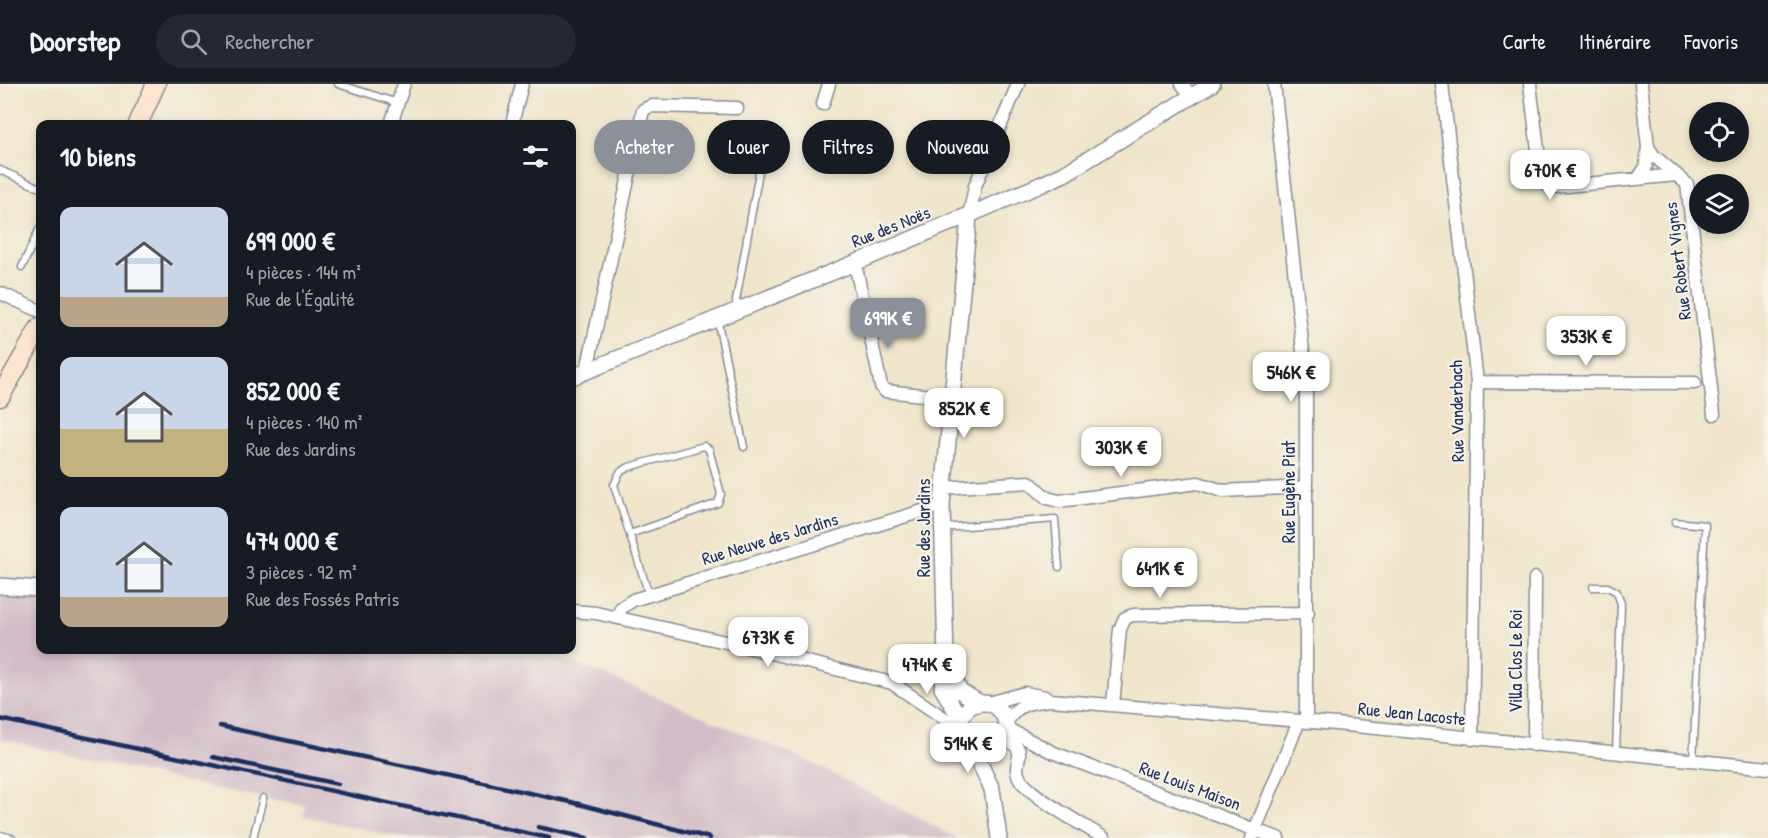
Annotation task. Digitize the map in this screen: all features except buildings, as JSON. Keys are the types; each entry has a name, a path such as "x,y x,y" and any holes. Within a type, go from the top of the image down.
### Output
{"main road":[{"path":"140,120 156,84"},
{"path":"0,397 36,334"}],"street":[{"path":"392,120 404,84"},
{"path":"513,120 522,84"},
{"path":"824,104 829,84"},
{"path":"969,217 975,186 1018,84"},
{"name":"Rue des Noës","path":"576,374 969,217 1064,174 1187,90 1212,84"},
{"name":"Rue Eugène Piat","path":"1274,84 1306,379 1308,613 1302,722"},
{"name":"Rue Vanderbach","path":"1442,84 1478,382 1472,739"},
{"path":"1530,84 1540,175 1547,184 1557,187 1676,175"},
{"path":"1638,179 1646,167 1648,147 1641,84"},
{"path":"586,370 643,110 651,106 737,108"},
{"name":"Rue Robert Vignes","path":"1648,147 1687,184 1714,414"},
{"name":"Rue des Jardins","path":"961,725 942,688 946,660 942,488 969,217"},
{"path":"855,263 881,386 885,391 951,398"},
{"path":"0,293 36,308"},
{"path":"1478,382 1695,382"},
{"path":"942,488 1029,482 1047,498 1059,501 1198,483 1223,491 1307,487"},
{"name":"Rue Neuve des Jardins","path":"618,618 625,603 942,505"},
{"name":"Villa Clos Le Roi","path":"1534,745 1535,578"},
{"path":"0,586 36,589"},
{"path":"576,612 618,618 892,683 961,725"},
{"path":"1113,705 1120,629 1125,618 1133,615 1308,613"},
{"name":"Rue des Jardins","path":"946,660 952,678 960,690 984,703"},
{"name":"Rue Jean Lacoste","path":"984,703 1025,693 1052,700"},
{"name":"Rue Jean Lacoste","path":"1004,733 1018,707 1027,702 1052,700 1768,768"},
{"path":"992,789 971,746 965,740 961,725 968,709 984,703 1000,710 1004,733 993,761 992,789 999,838"},
{"name":"Rue Louis Maison","path":"1004,733 1254,834 1302,722"},
{"path":"971,746 985,749 1004,733"},
{"path":"1004,733 1017,744 1020,750 1018,772 1020,780 1032,791 1104,838"},
{"path":"1254,834 1278,838"}],"lane":[{"path":"339,84 398,103"},
{"path":"0,170 36,186"},
{"path":"737,310 736,300 759,174"},
{"path":"22,267 36,237"},
{"path":"717,318 744,447"},
{"path":"630,534 718,503 721,494 709,449 704,446 629,467 620,472 614,484 649,595"},
{"path":"942,528 1055,519 1059,567"},
{"path":"1675,522 1706,525 1693,760"},
{"path":"1593,587 1608,587 1617,592 1621,604 1616,753"},
{"path":"253,838 263,798"},
{"path":"0,835 12,838"}],"shaded area":[{"path":"0,597 36,597 36,654 549,654 608,676 810,762 957,838 402,838 303,816 305,805 222,790 0,739"}],"railway":[{"path":"0,719 549,838"},
{"path":"220,726 571,802 710,838"},
{"path":"213,757 338,784"},
{"path":"538,827 587,838"}]}
